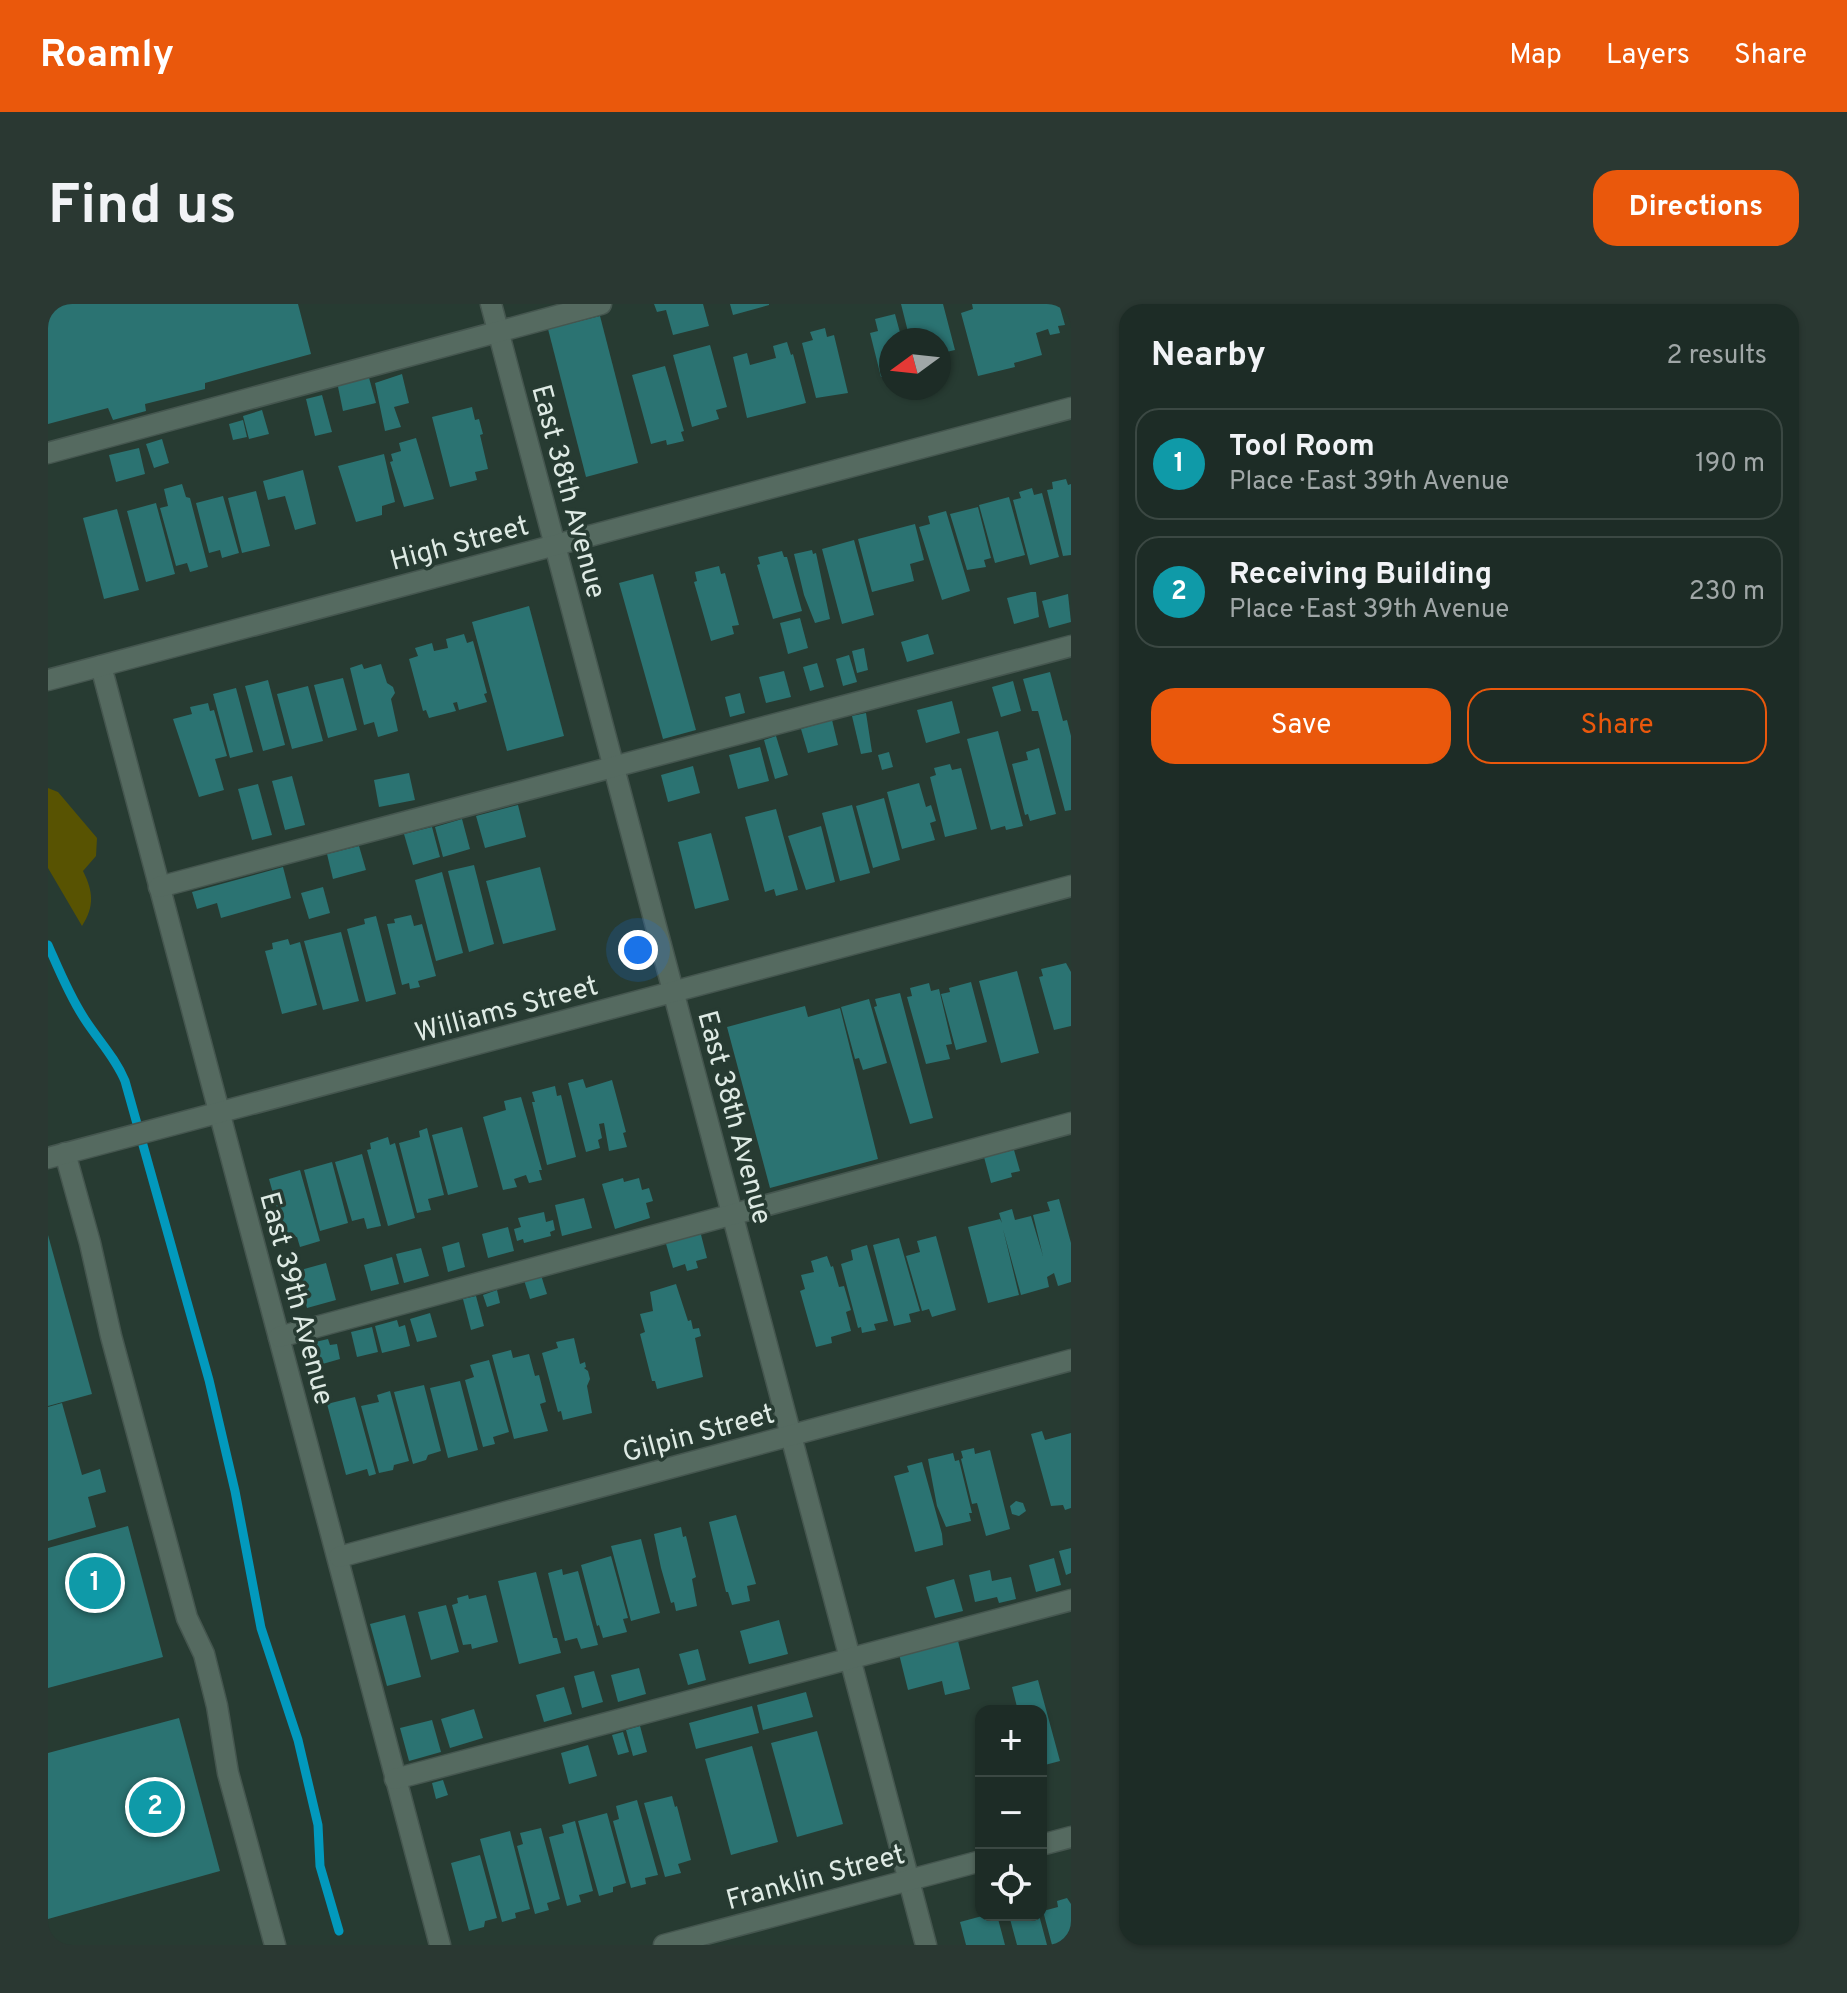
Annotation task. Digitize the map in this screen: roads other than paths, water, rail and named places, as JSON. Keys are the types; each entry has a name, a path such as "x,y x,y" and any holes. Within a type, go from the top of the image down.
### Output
{"street":[{"name":"East 38th Avenue","path":"491,304 926,1945"},
{"path":"48,453 601,304"},
{"name":"High Street","path":"48,680 1071,408"},
{"path":"159,887 1071,646"},
{"name":"East 39th Avenue","path":"101,666 440,1945"},
{"name":"Williams Street","path":"57,1156 1071,886"},
{"path":"279,1337 1071,1123"},
{"path":"57,1156 90,1243 111,1336 184,1610 204,1654 217,1706 228,1773 275,1945"},
{"name":"Gilpin Street","path":"339,1557 1071,1360"},
{"path":"395,1779 1071,1600"},
{"path":"1047,1843 1071,1837"},
{"name":"Franklin Street","path":"664,1945 975,1863"}],"waterway":[{"path":"48,945 79,1009 125,1081 209,1380 235,1491 261,1628 298,1740 318,1825 320,1866 339,1931"}],"place":[{"name":"Tool Room","path":"95,1583"},
{"name":"Receiving Building","path":"155,1807"}]}
